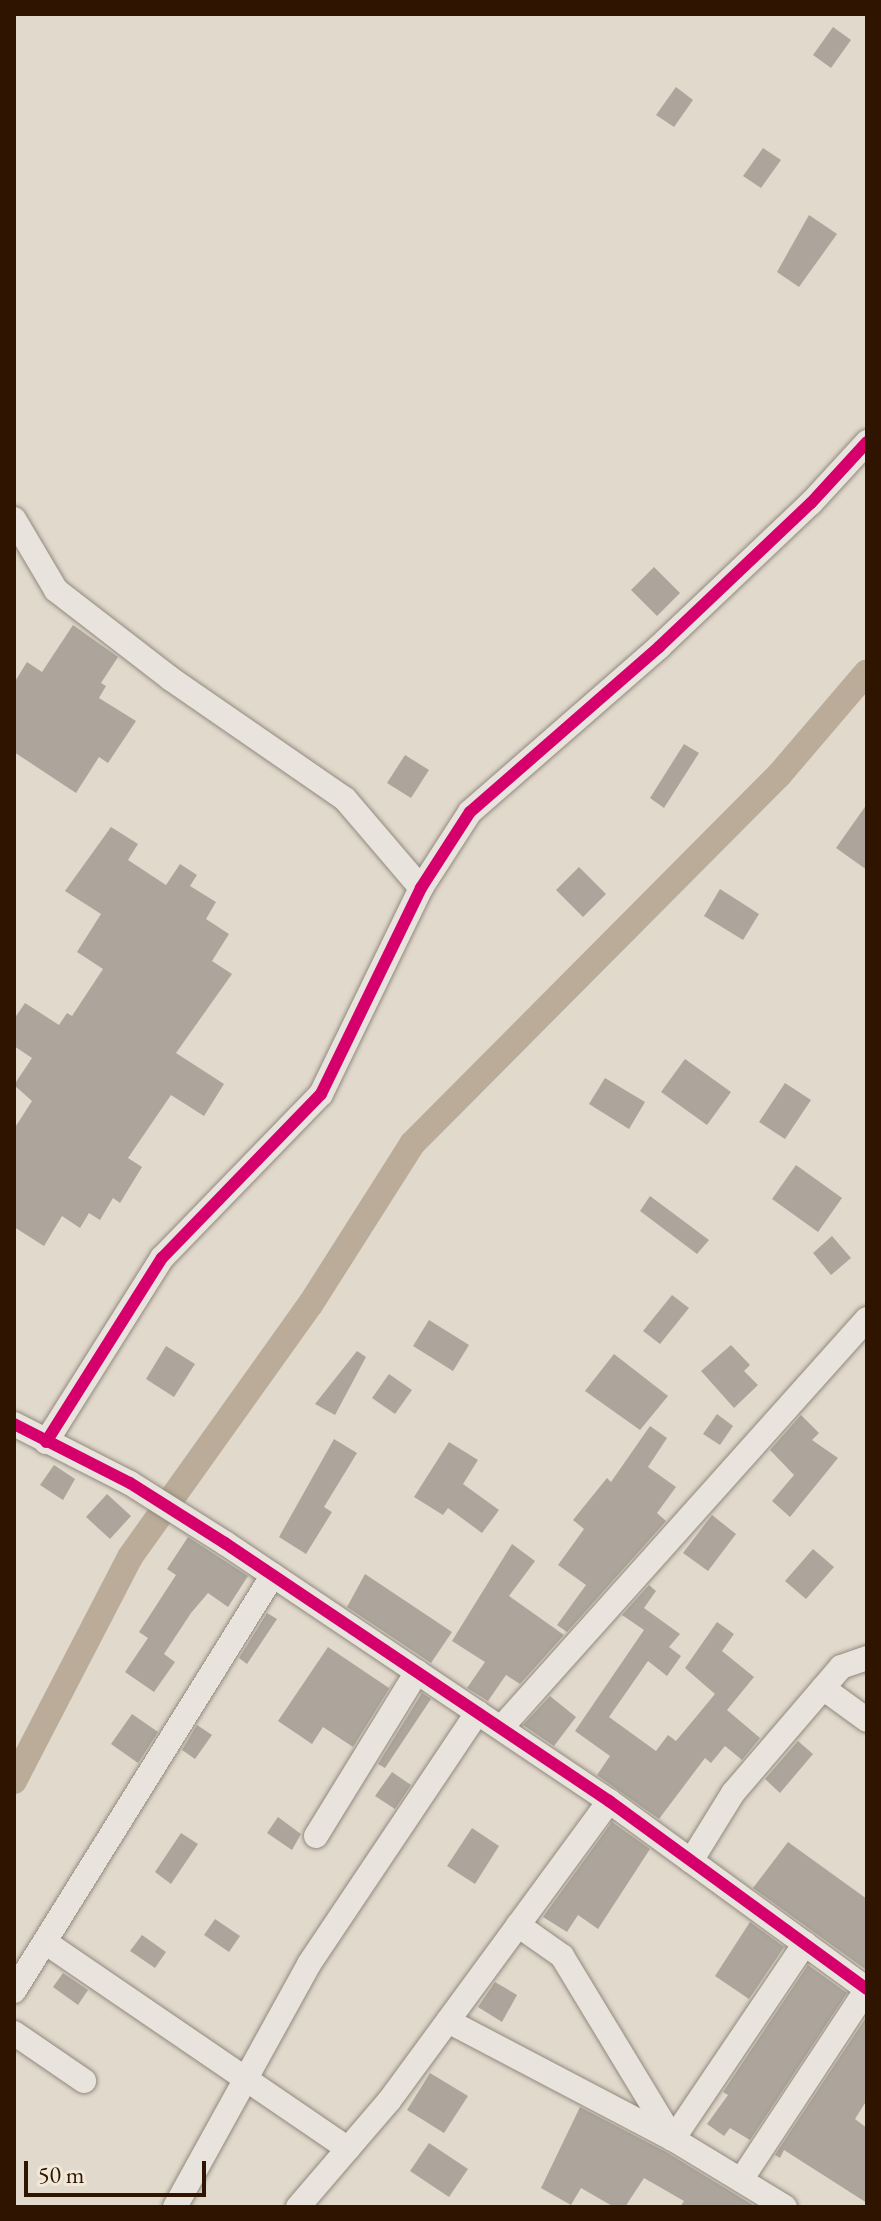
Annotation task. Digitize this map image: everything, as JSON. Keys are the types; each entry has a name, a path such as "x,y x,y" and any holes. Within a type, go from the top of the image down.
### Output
{"street":[{"path":"46,1442 162,1258 321,1094 421,888 470,812 659,647 811,503 867,442"},
{"path":"14,519 56,590 171,679 345,799 421,888"},
{"path":"501,1728 867,1319"},
{"path":"14,1424 130,1483 225,1543 609,1801 867,1989 741,2180"},
{"path":"14,1991 273,1575"},
{"path":"691,1861 733,1793 841,1667 867,1658"},
{"path":"316,1836 417,1672"},
{"path":"823,1688 867,1720"},
{"path":"175,2207 309,1964 478,1712"},
{"path":"298,2207 348,2149 448,2021 609,1801"},
{"path":"518,1925 562,1956 673,2139"},
{"path":"45,1942 348,2149"},
{"path":"673,2139 805,1943"},
{"path":"448,2021 673,2139 785,2207"},
{"path":"14,2033 84,2081"}],"building":[{"path":"833,27 851,40 831,68 813,55"},
{"path":"676,87 693,100 674,127 656,115"},
{"path":"763,148 781,160 761,188 743,176"},
{"path":"809,215 837,234 799,287 777,272"},
{"path":"654,567 680,593 657,616 631,590"},
{"path":"73,625 118,657 101,683 106,686 99,698 136,721 108,763 99,757 76,793 14,752 14,683 27,662 42,672"},
{"path":"684,744 699,753 664,808 650,798"},
{"path":"405,755 429,770 411,798 387,783"},
{"path":"867,804 867,870 836,848"},
{"path":"111,827 138,844 128,860 166,885 180,864 197,875 190,886 216,902 206,919 229,934 212,961 232,974 176,1053 224,1084 204,1116 171,1095 128,1158 142,1167 120,1203 113,1198 100,1220 89,1213 80,1228 62,1216 44,1246 14,1227 14,1129 32,1101 14,1085 32,1058 14,1046 14,1019 25,1003 59,1025 67,1013 72,1016 103,969 77,952 101,914 65,891"},
{"path":"579,867 606,894 583,917 556,890"},
{"path":"720,889 759,914 743,940 704,916"},
{"path":"685,1059 731,1092 707,1125 661,1092"},
{"path":"605,1078 645,1102 629,1129 589,1104"},
{"path":"785,1083 811,1100 785,1139 759,1122"},
{"path":"796,1165 842,1198 818,1232 772,1199"},
{"path":"650,1196 709,1240 697,1254 640,1211"},
{"path":"832,1236 851,1258 831,1275 813,1253"},
{"path":"672,1295 689,1308 660,1344 643,1331"},
{"path":"429,1320 469,1345 453,1371 413,1346"},
{"path":"731,1345 750,1365 744,1371 758,1385 734,1408 701,1371"},
{"path":"166,1346 195,1364 174,1397 146,1379"},
{"path":"357,1351 366,1357 335,1415 315,1404"},
{"path":"614,1354 668,1396 640,1430 585,1391"},
{"path":"389,1374 412,1390 395,1414 372,1398"},
{"path":"717,1414 733,1426 720,1445 703,1434"},
{"path":"801,1415 819,1433 812,1440 838,1458 790,1517 772,1501 794,1475 770,1450"},
{"path":"650,1426 667,1438 648,1467 676,1487 657,1513 666,1521 567,1632 557,1625 586,1585 558,1565 584,1529 573,1520 607,1478 611,1482"},
{"path":"334,1439 357,1453 324,1507 332,1512 306,1554 279,1537"},
{"path":"449,1442 478,1460 463,1484 499,1510 482,1533 448,1508 443,1515 414,1497"},
{"path":"54,1465 75,1479 63,1500 40,1485"},
{"path":"107,1494 131,1516 110,1539 86,1517"},
{"path":"712,1515 736,1534 708,1571 683,1553"},
{"path":"188,1537 248,1576 228,1607 208,1593 191,1613 164,1654 175,1662 154,1692 125,1672 148,1638 139,1632 176,1575 167,1569"},
{"path":"512,1544 535,1561 509,1596 564,1635 520,1684 506,1675 488,1701 467,1688 485,1662 452,1641"},
{"path":"813,1549 834,1567 806,1599 785,1581"},
{"path":"365,1574 452,1632 431,1663 347,1607"},
{"path":"649,1585 656,1591 644,1608 680,1634 669,1647 681,1656 667,1676 648,1661 609,1717 656,1751 668,1735 676,1741 715,1694 685,1668 717,1622 734,1634 722,1651 754,1677 727,1710 760,1738 742,1760 725,1746 711,1763 705,1758 659,1819 597,1775 610,1756 575,1731 644,1630 622,1615"},
{"path":"267,1613 277,1619 247,1664 239,1658"},
{"path":"328,1647 389,1688 397,1676 353,1747 323,1727 312,1744 278,1721"},
{"path":"422,1693 431,1699 385,1768 378,1764"},
{"path":"550,1696 576,1717 554,1746 523,1725"},
{"path":"132,1714 158,1732 138,1763 111,1744"},
{"path":"197,1725 212,1735 195,1759 182,1750"},
{"path":"798,1741 813,1754 780,1793 765,1779"},
{"path":"392,1772 411,1785 395,1809 375,1796"},
{"path":"278,1817 301,1834 292,1850 267,1833"},
{"path":"612,1822 650,1849 598,1929 578,1915 567,1932 543,1917"},
{"path":"472,1828 499,1846 475,1884 447,1866"},
{"path":"181,1833 198,1844 171,1884 155,1872"},
{"path":"788,1842 867,1899 865,1969 753,1888"},
{"path":"215,1919 240,1936 229,1952 204,1935"},
{"path":"750,1922 784,1947 749,1999 715,1976"},
{"path":"142,1935 166,1952 155,1968 130,1951"},
{"path":"808,1965 847,1993 750,2140 730,2128 724,2136 707,2124 728,2095 723,2092"},
{"path":"63,1973 88,1990 78,2005 53,1987"},
{"path":"495,1982 517,1995 502,2022 478,2007"},
{"path":"867,2016 867,2100 855,2119 867,2128 867,2203 784,2150 780,2158 775,2155"},
{"path":"430,2073 468,2096 444,2133 407,2110"},
{"path":"580,2107 666,2152 756,2207 680,2207 684,2201 644,2178 625,2207 614,2207 581,2188 571,2205 541,2188"},
{"path":"429,2143 468,2169 449,2197 410,2171"}],"waterway":[{"path":"14,1781 130,1557 310,1305 412,1144 779,775 867,672"}],"cycle path":[{"path":"46,1442 162,1258 321,1094 421,888 470,812 659,647 811,503 867,442"},
{"path":"14,1424 130,1483 225,1543 609,1801 867,1989"}]}
